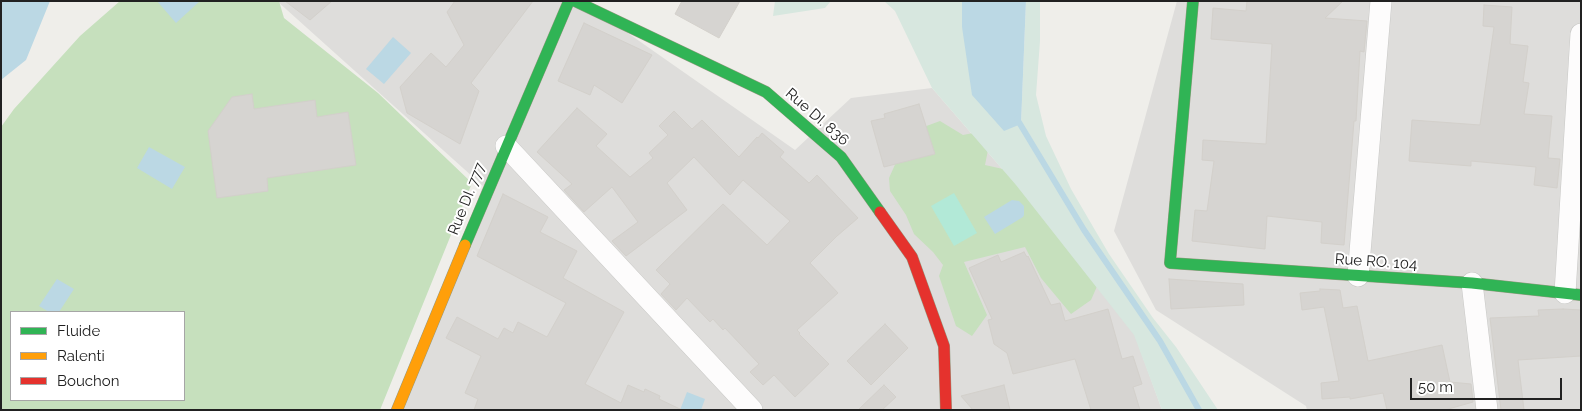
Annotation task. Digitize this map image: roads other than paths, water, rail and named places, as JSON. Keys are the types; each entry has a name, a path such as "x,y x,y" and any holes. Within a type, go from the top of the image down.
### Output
{"street":[{"name":"Rue DI. 777","path":"397,410 506,146 569,1"},
{"name":"Rue DI. 836","path":"575,1 766,92 841,157 912,256 944,346 946,410"},
{"name":"Rue RO. 104","path":"1193,1 1170,263 1472,283 1573,294"},
{"path":"1358,276 1381,1"},
{"path":"1573,294 1581,34"},
{"path":"506,146 752,410"},
{"path":"1472,283 1487,410"}],"water":[{"path":"1,1 50,1 26,60 1,80"},
{"path":"157,1 200,1 176,23"},
{"path":"962,1 1026,1 1021,124 1004,131 972,95 962,27"},
{"path":"393,37 411,53 384,84 366,69"},
{"path":"149,147 185,167 172,189 137,168"},
{"path":"1012,200 1019,201 1024,206 1023,217 995,234 984,217"},
{"path":"57,279 74,289 60,311 47,311 39,306"},
{"path":"687,392 705,399 701,410 680,410"}],"waterway":[{"path":"1017,119 1084,230 1160,341 1199,410"}]}
